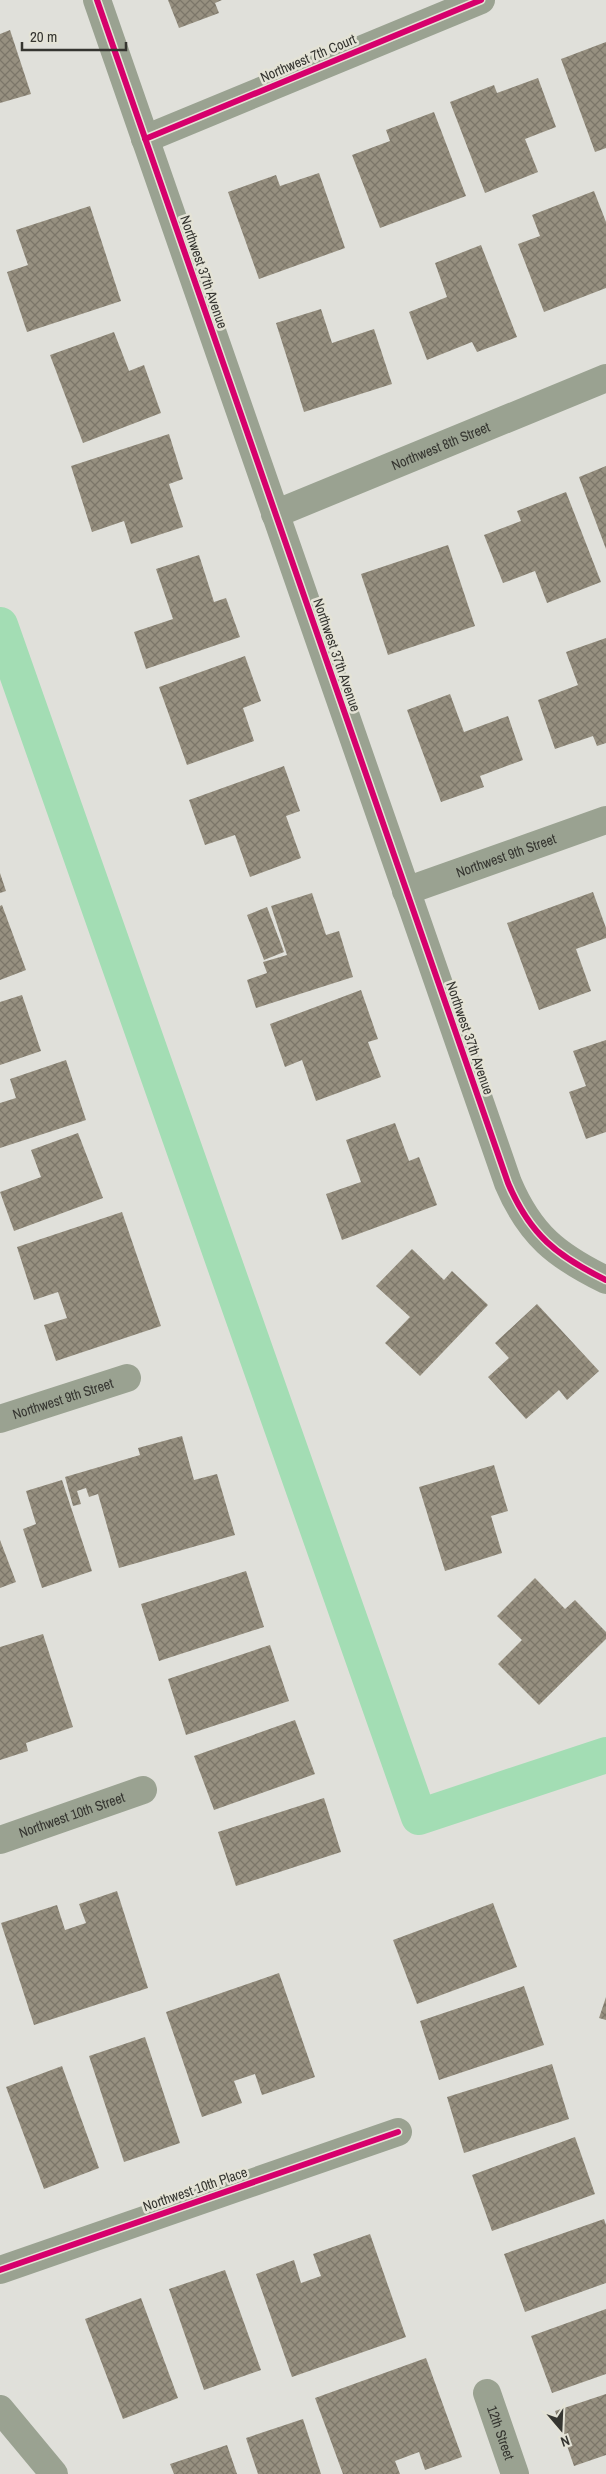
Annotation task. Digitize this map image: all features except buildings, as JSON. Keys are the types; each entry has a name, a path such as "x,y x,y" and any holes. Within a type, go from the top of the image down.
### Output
{"street":[{"name":"Northwest 37th Avenue","path":"97,0 508,1184 518,1207 533,1230 573,1264 606,1280"},
{"name":"Northwest 7th Court","path":"145,140 482,0"},
{"name":"Northwest 8th Street","path":"275,514 606,378"},
{"name":"Northwest 9th Street","path":"406,891 606,820"},
{"name":"Northwest 9th Street","path":"0,1417 127,1378"},
{"name":"Northwest 10th Street","path":"0,1840 143,1790"},
{"name":"Northwest 10th Place","path":"0,2270 398,2132"},
{"name":"12th Street","path":"487,2393 515,2474"},
{"path":"0,2409 54,2474"}],"waterway":[{"path":"0,625 419,1817 606,1755"}],"cycle path":[{"path":"97,0 508,1183 526,1217 547,1242 573,1262 606,1280"},
{"path":"145,139 481,0"},
{"path":"0,2270 398,2132"}]}
